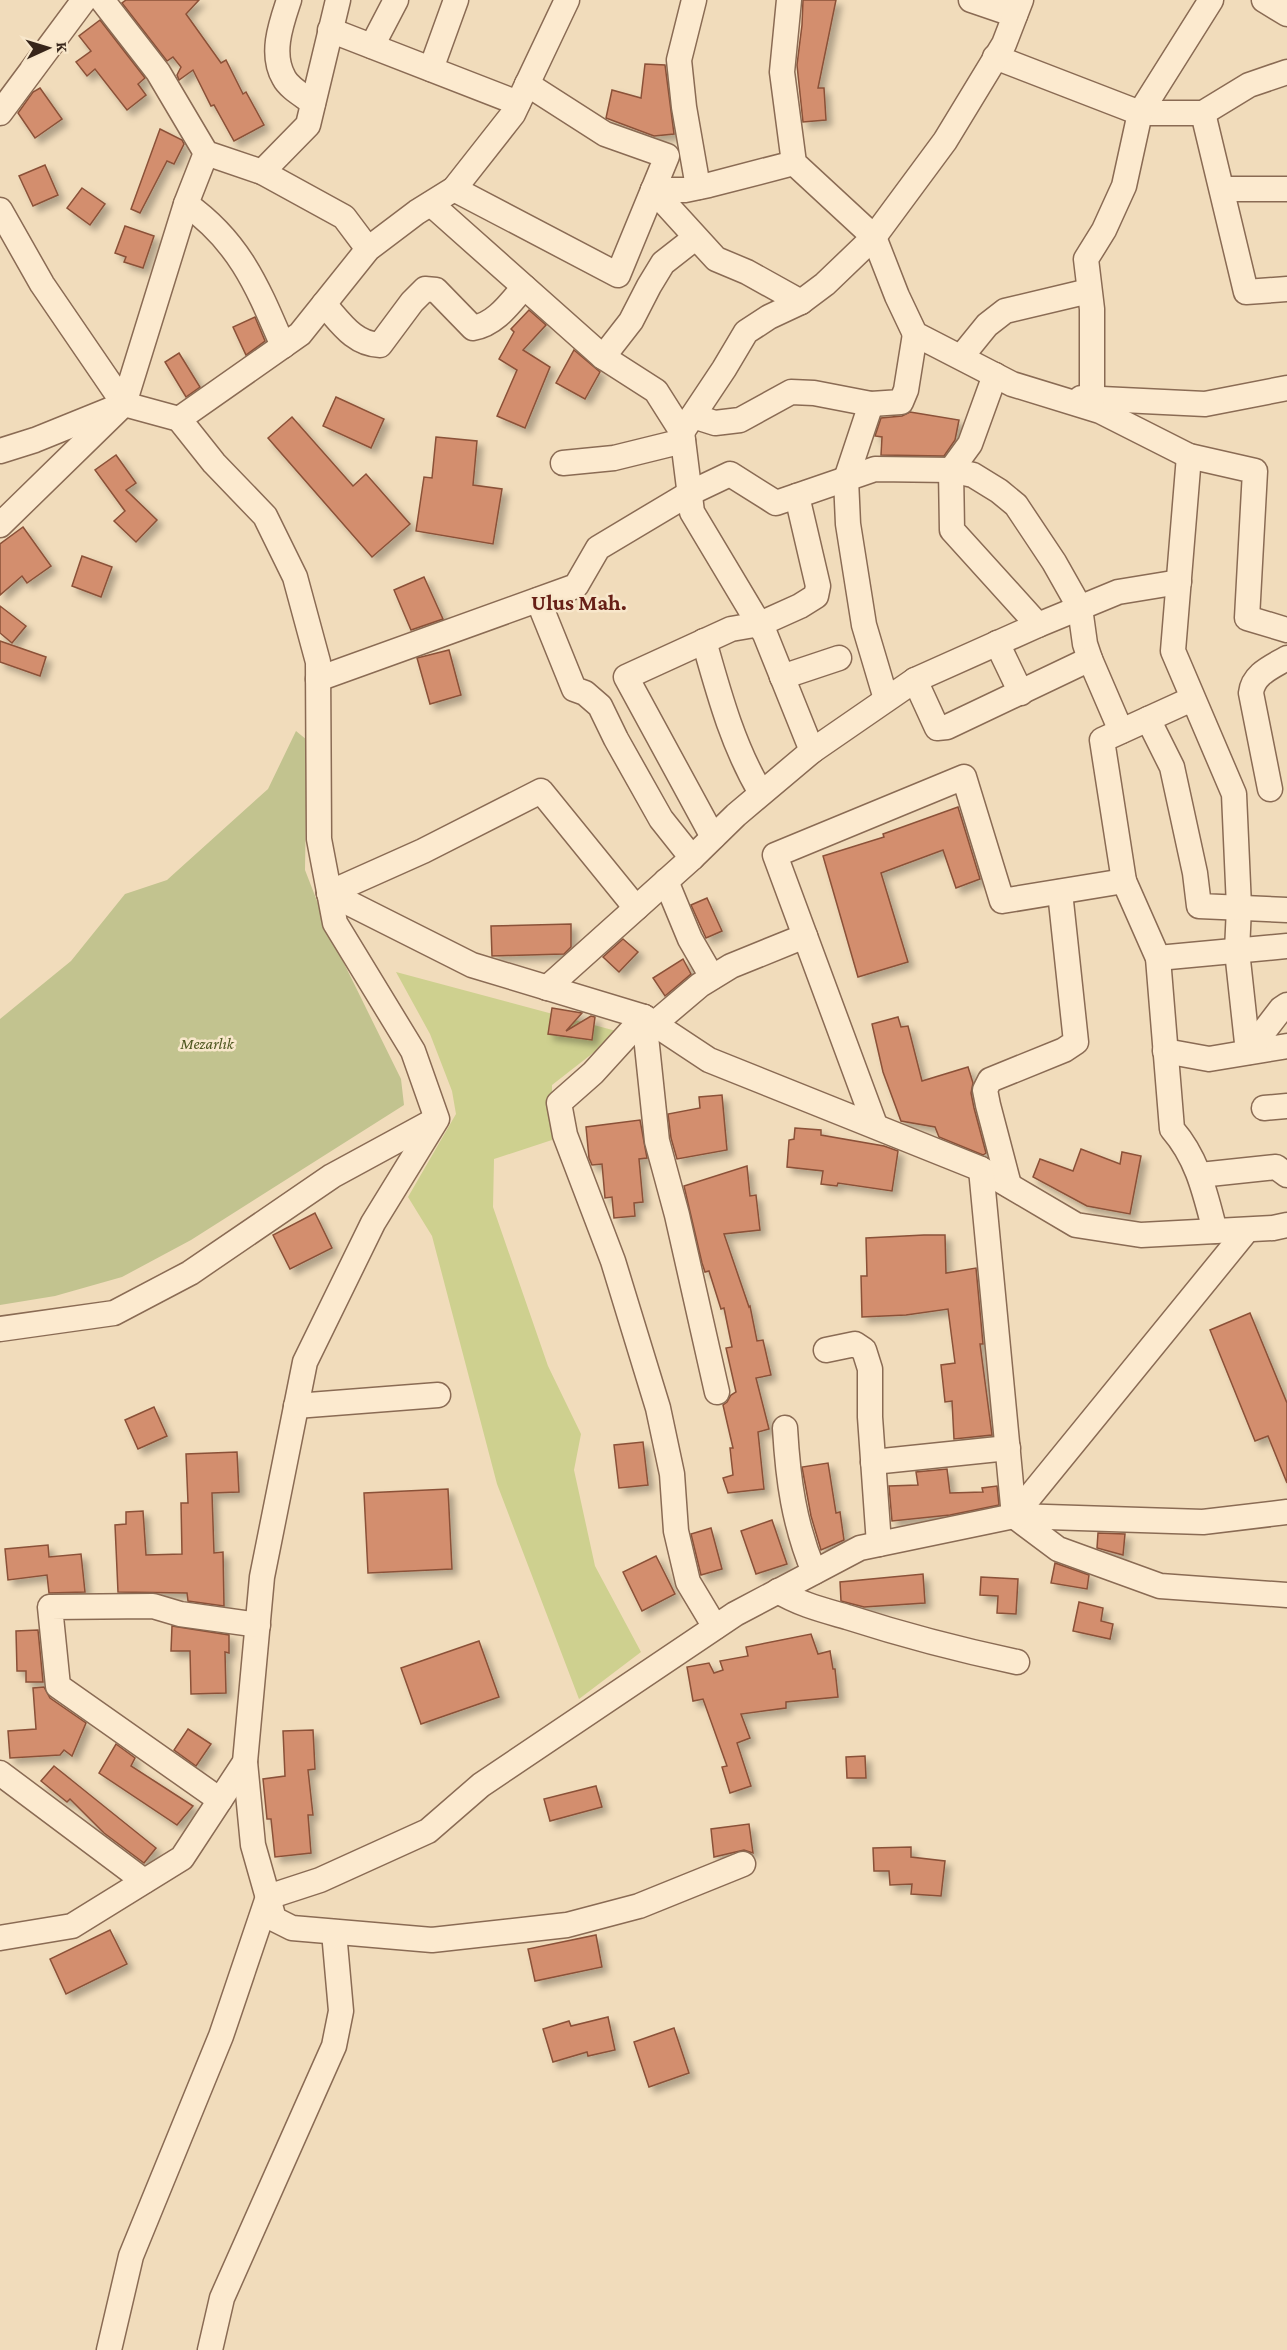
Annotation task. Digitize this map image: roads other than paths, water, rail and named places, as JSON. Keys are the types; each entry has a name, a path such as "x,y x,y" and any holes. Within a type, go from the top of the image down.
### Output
{"street":[{"path":"0,113 84,0"},
{"path":"102,0 158,72 206,153 262,172 344,217 368,249"},
{"path":"289,0 280,27 277,61 285,80 313,104"},
{"path":"262,172 308,125 338,0"},
{"path":"372,46 396,0"},
{"path":"431,69 456,0"},
{"path":"179,419 300,334 368,249 454,189 513,114 567,0"},
{"path":"694,0 680,60 684,107 698,187"},
{"path":"686,429 746,332 769,316 801,303 825,284 874,237 945,141 995,57 1018,8 971,0"},
{"path":"1092,399 1092,309 1086,259 1104,230 1124,186 1140,113 1212,0"},
{"path":"1264,0 1287,14"},
{"path":"563,463 614,458 686,429 740,420 791,392 814,393 871,404 901,402 906,390 915,334 874,237 794,163 782,72 783,2"},
{"path":"330,30 431,69 523,93 605,134 667,156 618,275 454,189"},
{"path":"995,57 1140,113 1203,113 1249,85 1287,72"},
{"path":"1203,113 1246,292 1287,289"},
{"path":"0,525 124,404 186,204 206,153"},
{"path":"653,190 698,187 794,163"},
{"path":"1222,189 1287,189"},
{"path":"653,190 694,238 716,259 747,272 801,303"},
{"path":"186,204 208,220 230,244 255,282 283,346"},
{"path":"431,204 603,357 656,391 686,429 692,512 760,624 812,750"},
{"path":"0,210 42,284 124,404"},
{"path":"603,357 631,321 648,286 663,263 694,238"},
{"path":"324,304 353,337 368,344 380,345 412,302 425,289 436,290 473,328 483,326 502,313 524,287"},
{"path":"960,357 987,325 1005,311 1089,291"},
{"path":"915,334 1012,384 1100,411 1189,456 1255,471 1247,618 1287,630"},
{"path":"995,375 970,444 951,470 952,530 1038,625"},
{"path":"1053,397 1205,404 1287,388"},
{"path":"0,451 35,440 124,404 179,419 214,464 265,516 295,577 318,662 319,839 335,922 413,1051 437,1119"},
{"path":"871,404 846,479 848,524 864,625 886,699"},
{"path":"1189,456 1173,651 1234,794 1239,907 1237,951 1248,1053"},
{"path":"318,679 576,586 598,548 690,494 730,474 776,503 875,469 951,470 973,475 1016,505 1054,562 1080,608 1085,644 1090,660 1120,732"},
{"path":"713,837 626,677 731,628 760,624 816,596 818,586 797,496"},
{"path":"547,988 761,793 812,750 915,680 1118,592 1179,582"},
{"path":"538,600 574,689 585,693 600,706 616,739 662,819 692,858"},
{"path":"704,641 743,764 761,793"},
{"path":"997,643 1021,693"},
{"path":"782,677 839,658"},
{"path":"1234,794 1278,788 1251,693 1252,684 1257,677 1287,658"},
{"path":"915,680 937,728 947,727 1090,660"},
{"path":"1192,699 1102,740 1125,881 1158,958 1172,1128 1186,1145 1200,1175 1215,1231"},
{"path":"1148,719 1172,767 1195,873 1199,906 1287,910"},
{"path":"875,1125 775,855 964,777 1002,901 1125,881"},
{"path":"329,893 423,851 541,790 636,908"},
{"path":"666,881 690,939 712,977"},
{"path":"1009,1185 988,1105 986,1090 990,1080 1064,1050 1076,1042 1060,892"},
{"path":"329,893 472,965 649,1021 709,1060 875,1125 951,1159 981,1169 1076,1225 1142,1235 1287,1226"},
{"path":"715,1627 688,1582 676,1531 672,1474 658,1408 613,1261 565,1135 560,1103 649,1021 712,977 731,966 806,936"},
{"path":"1158,958 1287,946"},
{"path":"1248,1053 1281,1008 1287,1005"},
{"path":"649,1021 657,1141 677,1215 717,1392"},
{"path":"1165,1051 1209,1059 1287,1046"},
{"path":"0,1329 114,1313 190,1273 332,1176 437,1119"},
{"path":"437,1119 373,1223 305,1362 262,1577 245,1762 253,1845 274,1918 292,1928 432,1940 567,1925 639,1906 743,1864"},
{"path":"1200,1175 1276,1167 1287,1175"},
{"path":"981,1169 1014,1516 1058,1549 1160,1586 1287,1595"},
{"path":"1014,1516 1247,1230"},
{"path":"826,1350 855,1344 864,1350 870,1369 870,1417 879,1544"},
{"path":"296,1407 438,1395"},
{"path":"785,1428 793,1506 802,1541 814,1572"},
{"path":"873,1462 1008,1448"},
{"path":"268,1897 321,1880 428,1831 481,1785 715,1627 735,1614 860,1548 1014,1516 1203,1522 1287,1512"},
{"path":"778,1591 807,1605 881,1628 1017,1662"},
{"path":"220,1800 58,1686 50,1607 153,1606 180,1614 258,1625"},
{"path":"0,1938 72,1926 182,1858 245,1762"},
{"path":"0,1773 144,1881"},
{"path":"109,2350 131,2256 221,2036 268,1897"},
{"path":"210,2350 222,2298 334,2046 341,2011 334,1932"}],"district":[{"name":"Ulus Mah.","path":"579,602"}],"park label":[{"name":"Mezarlık","path":"207,1043"}]}
